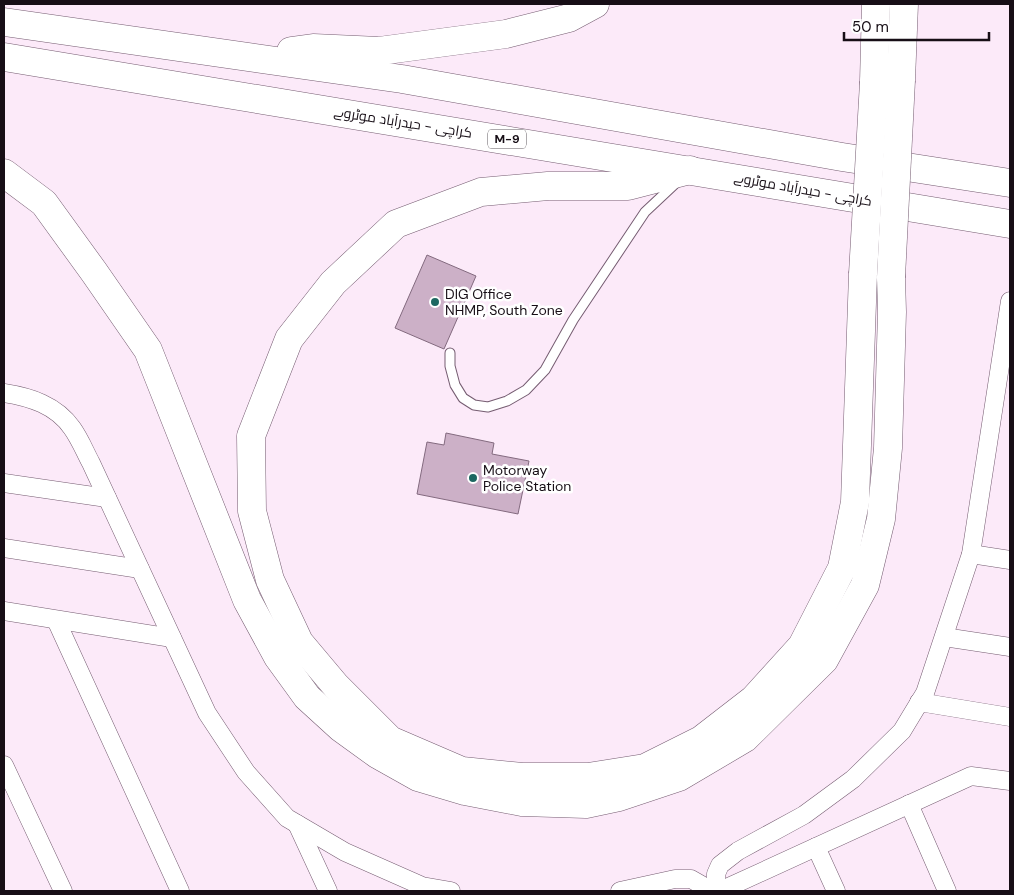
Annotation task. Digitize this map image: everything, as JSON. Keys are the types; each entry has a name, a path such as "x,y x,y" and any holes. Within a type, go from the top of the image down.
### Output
{"highway":[{"path":"250,57 313,48 379,51 506,34 569,18 595,4"},
{"path":"4,173 44,203 148,350 247,600 278,657 307,697 341,728 377,754 418,777 465,791 522,802 586,804 619,797 679,777 745,738 824,660 865,585 881,519 888,448 892,312 888,81 876,4"},
{"path":"690,170 628,186 548,186 481,192 396,224 333,283 290,339 251,436 252,511 270,580 298,642 336,686 390,740 462,771 522,777 588,777 645,768 701,740 754,699 802,646 842,568 855,502 864,274 888,81 904,4"},
{"path":"4,22 402,79 842,157 1010,183"},
{"name":"کراچی - حیدرآباد موٹروے","path":"4,57 1010,224"}],"street":[{"path":"620,891 675,879 691,879 714,891 716,874 720,865 738,851 804,815 853,779 902,731 925,693 971,554 1010,300"},
{"path":"4,393 28,397 52,408 72,427 207,713 246,772 287,818 345,852 422,886 451,891"},
{"path":"4,483 107,498"},
{"path":"4,548 140,570"},
{"path":"971,554 1010,560"},
{"path":"8,615 56,620 172,638"},
{"path":"56,620 180,891"},
{"path":"944,637 1010,647"},
{"path":"919,702 1010,716"},
{"path":"4,765 63,891"},
{"path":"720,891 971,776 1010,782"},
{"path":"909,804 947,891"},
{"path":"297,824 328,891"},
{"path":"816,847 836,891"}],"lane":[{"path":"450,353 450,366 455,385 463,398 474,405 488,407 507,401 526,390 545,370 573,320 646,212 690,170"}],"building":[{"name":"DIG Office NHMP, South Zone","path":"427,255 476,276 444,349 395,328"},
{"name":"Motorway Police Station","path":"446,433 494,443 492,454 529,461 518,514 417,494 427,442 444,445"}],"place":[{"name":"DIG Office NHMP, South Zone","path":"435,302"},
{"name":"Motorway Police Station","path":"473,478"}]}
